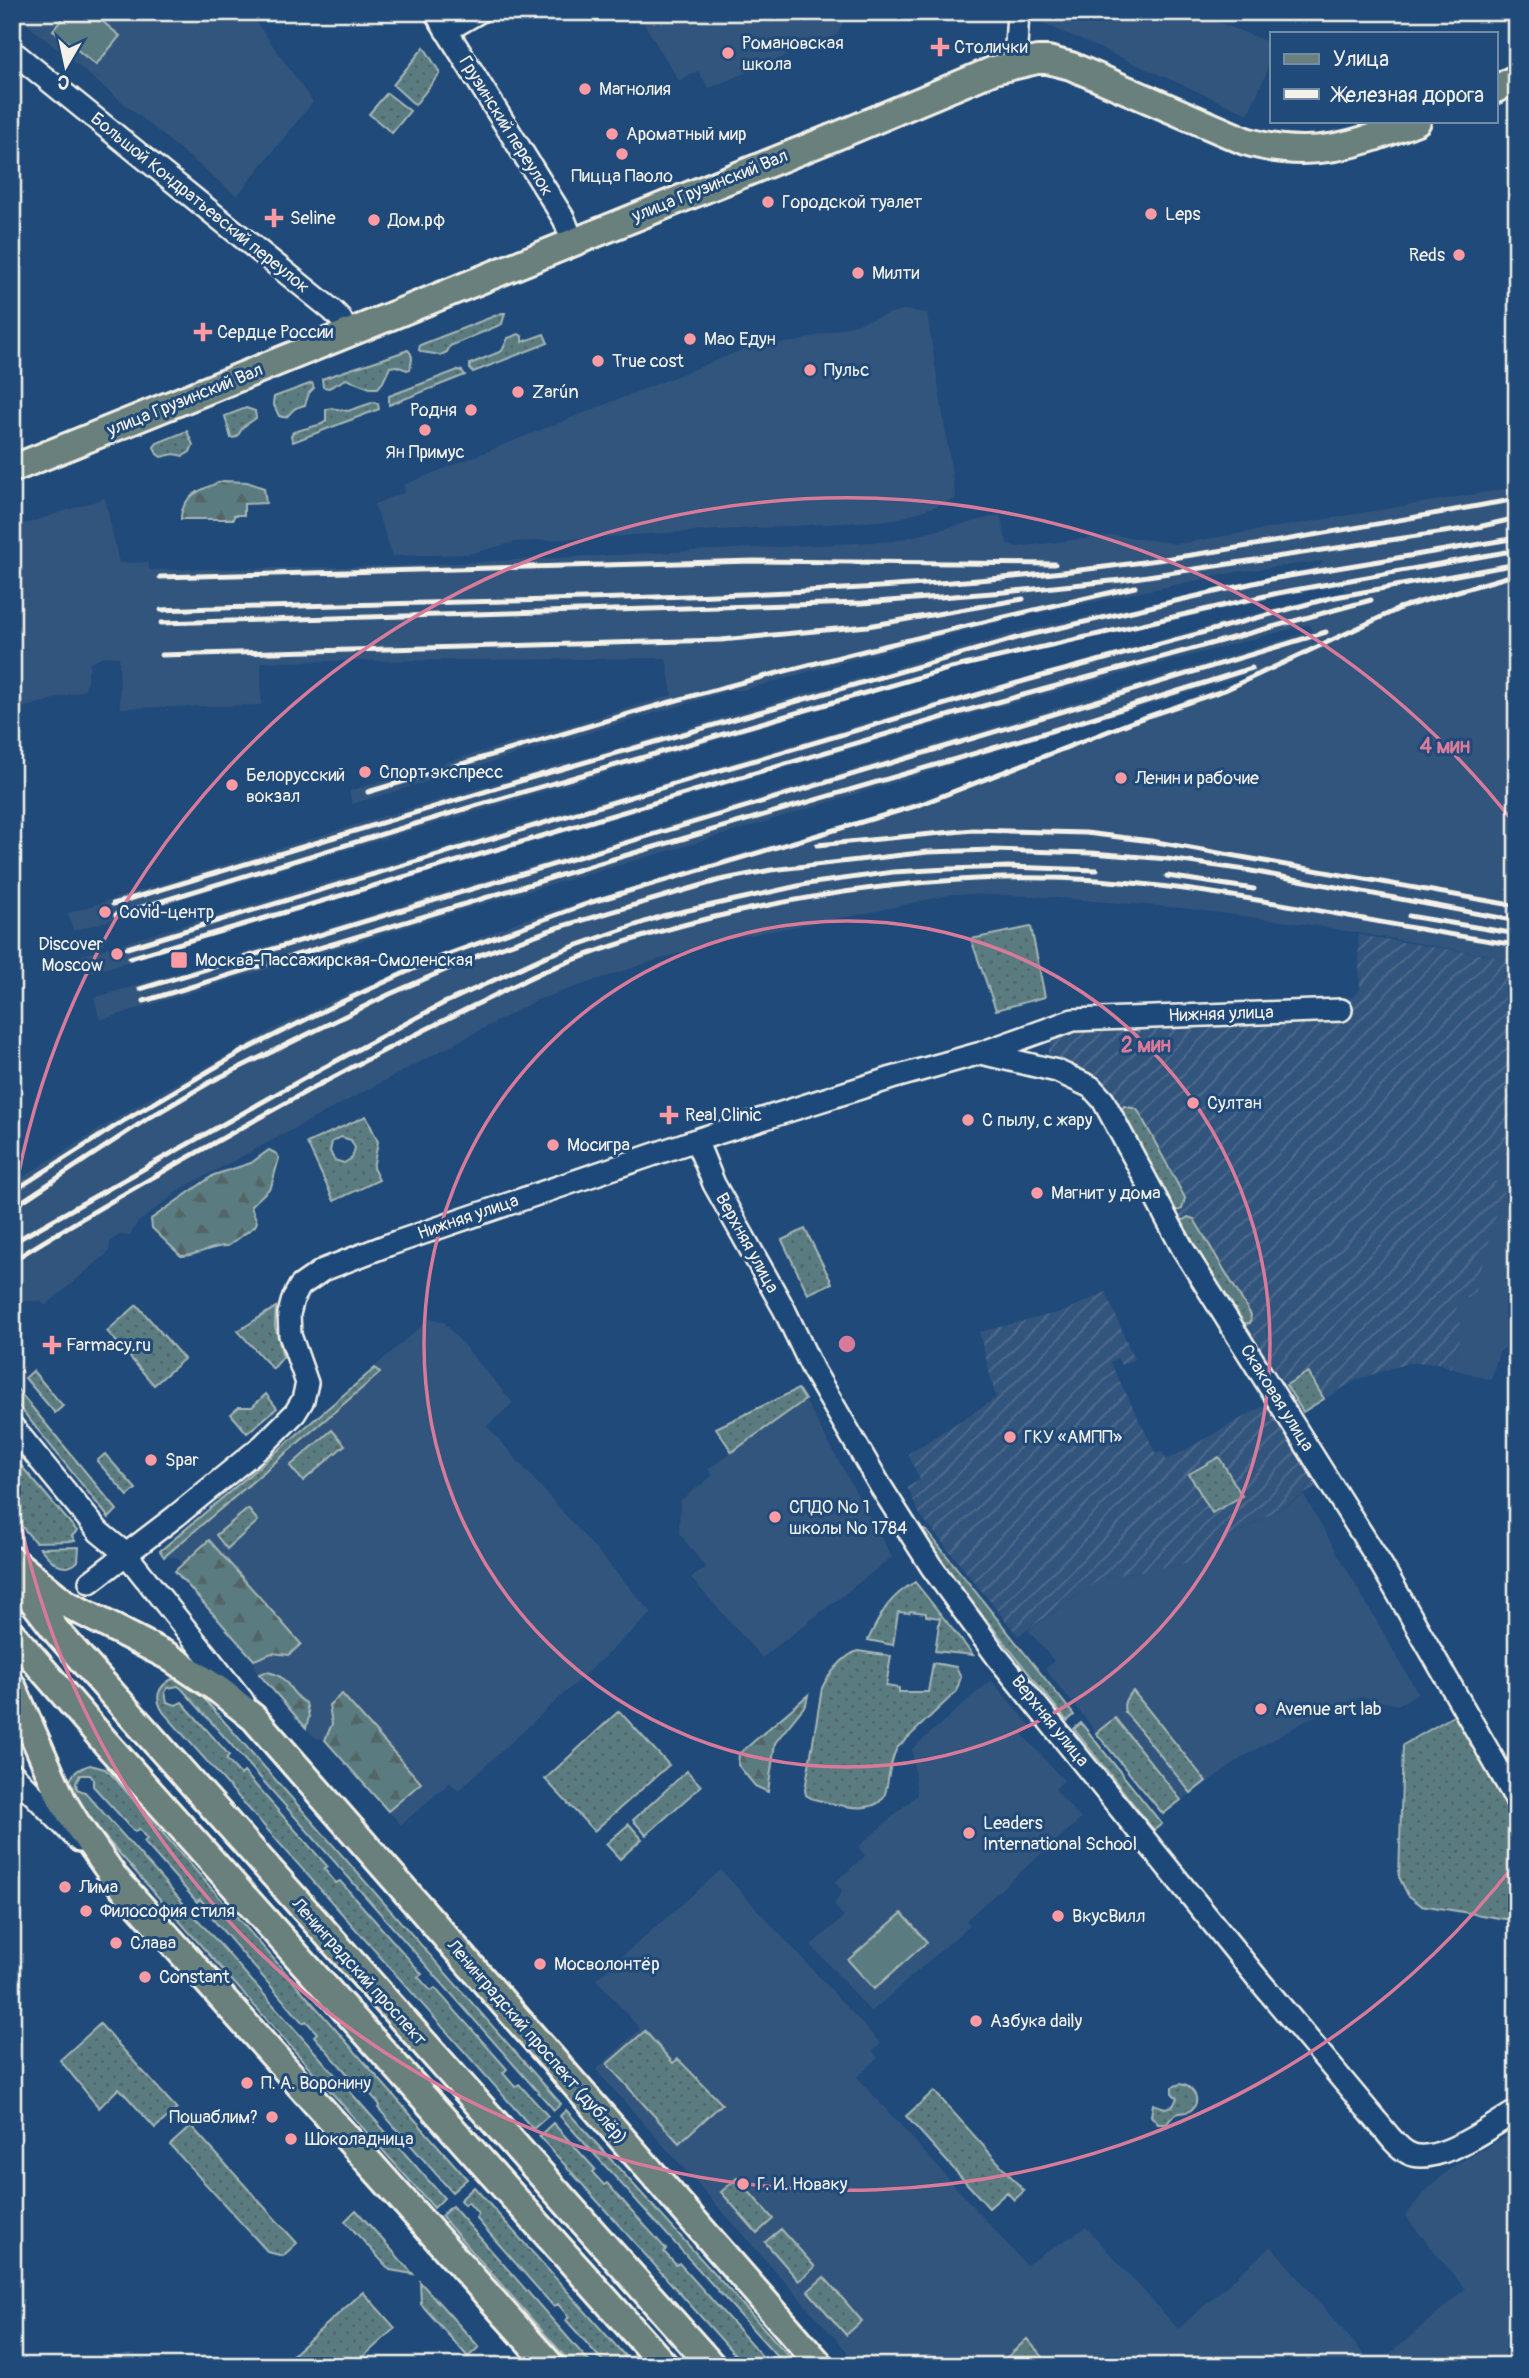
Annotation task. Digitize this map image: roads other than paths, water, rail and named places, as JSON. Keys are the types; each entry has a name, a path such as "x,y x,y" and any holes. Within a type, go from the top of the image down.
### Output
{"main road":[{"name":"улица Грузинский Вал","path":"12,469 994,70 1020,62 1037,60 1060,63 1245,141 1275,148 1308,151 1336,148 1414,122"},
{"path":"1498,88 1517,78"},
{"name":"Ленинградский проспект (дублёр)","path":"17,1568 65,1603 148,1645 197,1674 254,1718 821,2366"},
{"name":"Ленинградский проспект","path":"17,1568 58,1633 712,2366"},
{"name":"Ленинградский проспект","path":"12,1634 134,1774 665,2366"},
{"path":"12,1686 62,1800 114,1877 551,2366"}],"street":[{"name":"Грузинский переулок","path":"435,12 564,219 573,242"},
{"path":"446,31 479,12"},
{"path":"1018,12 1016,46 1020,62"},
{"name":"Большой Кондратьевский переулок","path":"12,51 331,310 340,318 348,333"},
{"name":"Нижняя улица","path":"90,1582 263,1445 295,1413 303,1400 307,1383 289,1325 293,1299 300,1286 323,1270 388,1245 696,1140 879,1082 985,1054 1073,1020 1341,1010"},
{"name":"Скаковая улица","path":"985,1054 1041,1066 1067,1075 1091,1087 1103,1100 1183,1249 1382,1566 1517,1801"},
{"name":"Верхняя улица","path":"696,1140 714,1184 784,1309 813,1370 931,1566 998,1658 1258,1979 1397,2145 1409,2153 1431,2157 1458,2145 1517,2111"},
{"name":"Ленинградский проспект (дублёр)","path":"12,1426 99,1532 126,1554 233,1687 254,1718"},
{"path":"17,1568 64,1589 78,1588 90,1582 98,1570 102,1557 99,1532"},
{"path":"12,1773 114,1877"}],"railway":[{"path":"161,610 687,596 1002,578 1131,564 1517,499"},
{"path":"161,623 863,603 1121,580 1478,527 1517,518"},
{"path":"113,904 530,778 1024,636 1271,579 1517,538"},
{"path":"116,915 468,808 951,668 1278,593 1517,550"},
{"path":"160,577 754,561 1055,564"},
{"path":"127,948 1031,679 1330,598 1517,564"},
{"path":"1399,608 1517,574"},
{"path":"368,792 757,678 1135,587"},
{"path":"161,655 721,640 868,626 1023,599"},
{"path":"130,958 961,712 1371,600"},
{"path":"12,1192 125,1120 243,1051 435,959 592,902 919,805 1137,720 1225,690 1407,605"},
{"path":"140,989 1326,632"},
{"path":"144,1001 610,860 1041,734 1252,668"},
{"path":"817,845 973,830 1086,833 1151,841 1517,906"},
{"path":"12,1208 147,1119 212,1081 390,994 482,954 556,928 720,880 771,870 928,852 992,850 1092,853 1168,859 1246,870 1517,921"},
{"path":"12,1243 442,1004 546,956 662,916 807,884 893,872 1008,867 1097,870"},
{"path":"1167,876 1254,889"},
{"path":"12,1261 311,1089 529,978 610,947 747,910 889,886 960,880 1097,880 1255,900 1517,945"},
{"path":"1409,916 1517,934"}],"place":[{"name":"Столички","path":"940,47"},
{"name":"Романовская школа","path":"728,53"},
{"name":"Магнолия","path":"585,89"},
{"name":"Ароматный мир","path":"612,134"},
{"name":"Пицца Паоло","path":"622,154"},
{"name":"Городской туалет","path":"768,202"},
{"name":"Leps","path":"1151,214"},
{"name":"Seline","path":"274,218"},
{"name":"Дом.рф","path":"374,220"},
{"name":"Reds","path":"1459,255"},
{"name":"Милти","path":"858,273"},
{"name":"Сердце России","path":"203,332"},
{"name":"Мао Едун","path":"690,339"},
{"name":"True cost","path":"598,361"},
{"name":"Пульс","path":"810,370"},
{"name":"Zarún","path":"518,392"},
{"name":"Родня","path":"471,410"},
{"name":"Ян Примус","path":"425,430"},
{"name":"Спорт экспресс","path":"365,772"},
{"name":"Ленин и рабочие","path":"1121,778"},
{"name":"Белорусский вокзал","path":"232,785"},
{"name":"Covid-центр","path":"105,912"},
{"name":"Discover Moscow","path":"117,954"},
{"name":"Москва-Пассажирская-Смоленская","path":"179,960"},
{"name":"Султан","path":"1193,1103"},
{"name":"Real Clinic","path":"669,1115"},
{"name":"С пылу, с жару","path":"968,1120"},
{"name":"Мосигра","path":"553,1145"},
{"name":"Магнит у дома","path":"1037,1193"},
{"name":"Farmacy.ru","path":"52,1345"},
{"name":"ГКУ «АМПП»","path":"1010,1437"},
{"name":"Spar","path":"151,1460"},
{"name":"СПДО № 1 школы № 1784","path":"775,1517"},
{"name":"Avenue art lab","path":"1261,1709"},
{"name":"Leaders International School","path":"969,1833"},
{"name":"Лима","path":"65,1887"},
{"name":"Философия стиля","path":"86,1911"},
{"name":"ВкусВилл","path":"1058,1916"},
{"name":"Слава","path":"116,1943"},
{"name":"Мосволонтёр","path":"540,1964"},
{"name":"Constant","path":"145,1977"},
{"name":"Азбука daily","path":"976,2021"},
{"name":"П. А. Воронину","path":"247,2083"},
{"name":"Пошаблим?","path":"272,2117"},
{"name":"Шоколадница","path":"291,2139"},
{"name":"Г. И. Новаку","path":"743,2184"}]}
